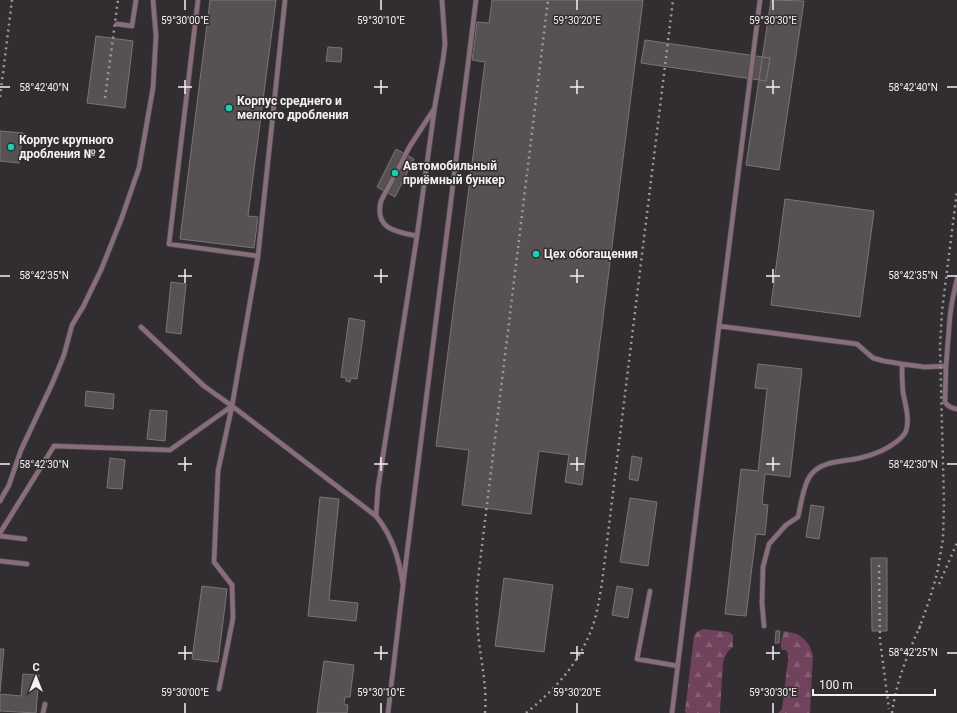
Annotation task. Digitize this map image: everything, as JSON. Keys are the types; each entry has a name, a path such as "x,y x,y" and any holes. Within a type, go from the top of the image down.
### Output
{"lane":[{"path":"117,24 132,26 136,0"},
{"path":"0,501 10,485 21,450 64,355 72,325 83,307 101,270 121,220 139,168 154,88 156,36 153,0"},
{"path":"198,0 169,244 258,256"},
{"path":"219,688 232,618 232,585 214,562 218,471 232,406 258,256 286,0"},
{"path":"376,516 378,488 445,44 442,0"},
{"path":"388,713 476,0"},
{"path":"672,713 760,0"},
{"path":"417,236 396,232 384,224 381,218 380,205 410,146 435,105"},
{"path":"957,279 952,302 946,366 946,402 947,405 957,409"},
{"path":"719,326 857,344 874,358 884,361 925,368 946,366"},
{"path":"141,327 204,386 376,516 392,540 403,585"},
{"path":"764,626 762,603 763,567 769,544 786,524 798,516 809,476 820,466 860,458 883,450 893,445 906,432 907,412 902,386 902,364"},
{"path":"25,538 0,534 54,446 170,450 232,406"},
{"path":"0,561 27,564"},
{"path":"650,591 637,659 678,666"},
{"path":"43,713 45,704"}],"green space":[{"path":"703,629 729,632 733,635 733,647 726,654 723,663 720,713 686,713 685,711 694,636 697,632"},
{"path":"784,631 797,634 803,638 809,645 813,655 810,713 778,713 782,709 788,659 786,650 782,650 781,645"}],"building":[{"name":"Корпус среднего и мелкого дробления","path":"210,0 276,0 248,216 258,217 254,248 180,239"},
{"name":"Цех обогащения","path":"492,0 643,0 582,485 565,482 569,455 539,451 531,514 462,505 469,450 436,446 485,62 472,60 477,22 489,23"},
{"path":"771,0 804,1 779,170 746,165"},
{"path":"96,36 133,41 125,108 87,103"},
{"path":"645,40 770,58 766,81 641,63"},
{"path":"328,47 342,48 341,62 326,61"},
{"name":"Корпус крупного дробления № 2","path":"0,131 23,133 19,163 0,161"},
{"name":"Автомобильный приёмный бункер","path":"396,149 414,159 395,197 377,187"},
{"path":"785,199 874,211 860,317 771,305"},
{"path":"171,282 186,284 181,334 166,332"},
{"path":"349,318 365,321 357,379 351,378 350,382 346,381 346,378 341,377"},
{"path":"758,364 802,369 790,477 765,474 762,504 768,505 765,535 756,534 746,616 725,614 741,469 758,471 767,389 755,388"},
{"path":"86,391 114,394 113,409 85,406"},
{"path":"150,410 167,411 165,441 147,439"},
{"path":"632,456 642,458 638,481 629,479"},
{"path":"110,458 125,460 122,489 107,488"},
{"path":"320,497 339,499 329,600 358,603 356,621 308,616"},
{"path":"630,498 657,502 648,566 620,562"},
{"path":"811,505 824,507 819,539 806,537"},
{"path":"871,558 887,558 887,631 872,631"},
{"path":"504,578 553,585 544,652 495,646"},
{"path":"202,586 227,589 218,662 192,659"},
{"path":"617,586 633,589 628,618 612,615"},
{"path":"776,631 780,631 779,643 775,643"},
{"path":"0,649 4,649 0,692"},
{"path":"324,661 354,665 350,697 345,697 344,704 348,705 347,713 317,713"},
{"path":"23,674 39,675 36,713 0,711 0,694 21,696"}],"railway":[{"path":"0,97 12,0"},
{"path":"105,98 118,0"},
{"path":"485,713 485,686 477,622 477,587 548,0"},
{"path":"526,713 568,672 584,647 597,610 602,583 673,0"},
{"path":"919,629 937,574 943,539 944,503 940,347 942,311 957,191"},
{"path":"939,584 957,543"},
{"path":"879,565 880,640 889,709"},
{"path":"892,713 896,690 903,668 921,624"}],"place":[{"name":"Корпус среднего и мелкого дробления","path":"229,108"},
{"name":"Корпус крупного дробления № 2","path":"11,147"},
{"name":"Автомобильный приёмный бункер","path":"395,173"},
{"name":"Цех обогащения","path":"536,254"}]}
